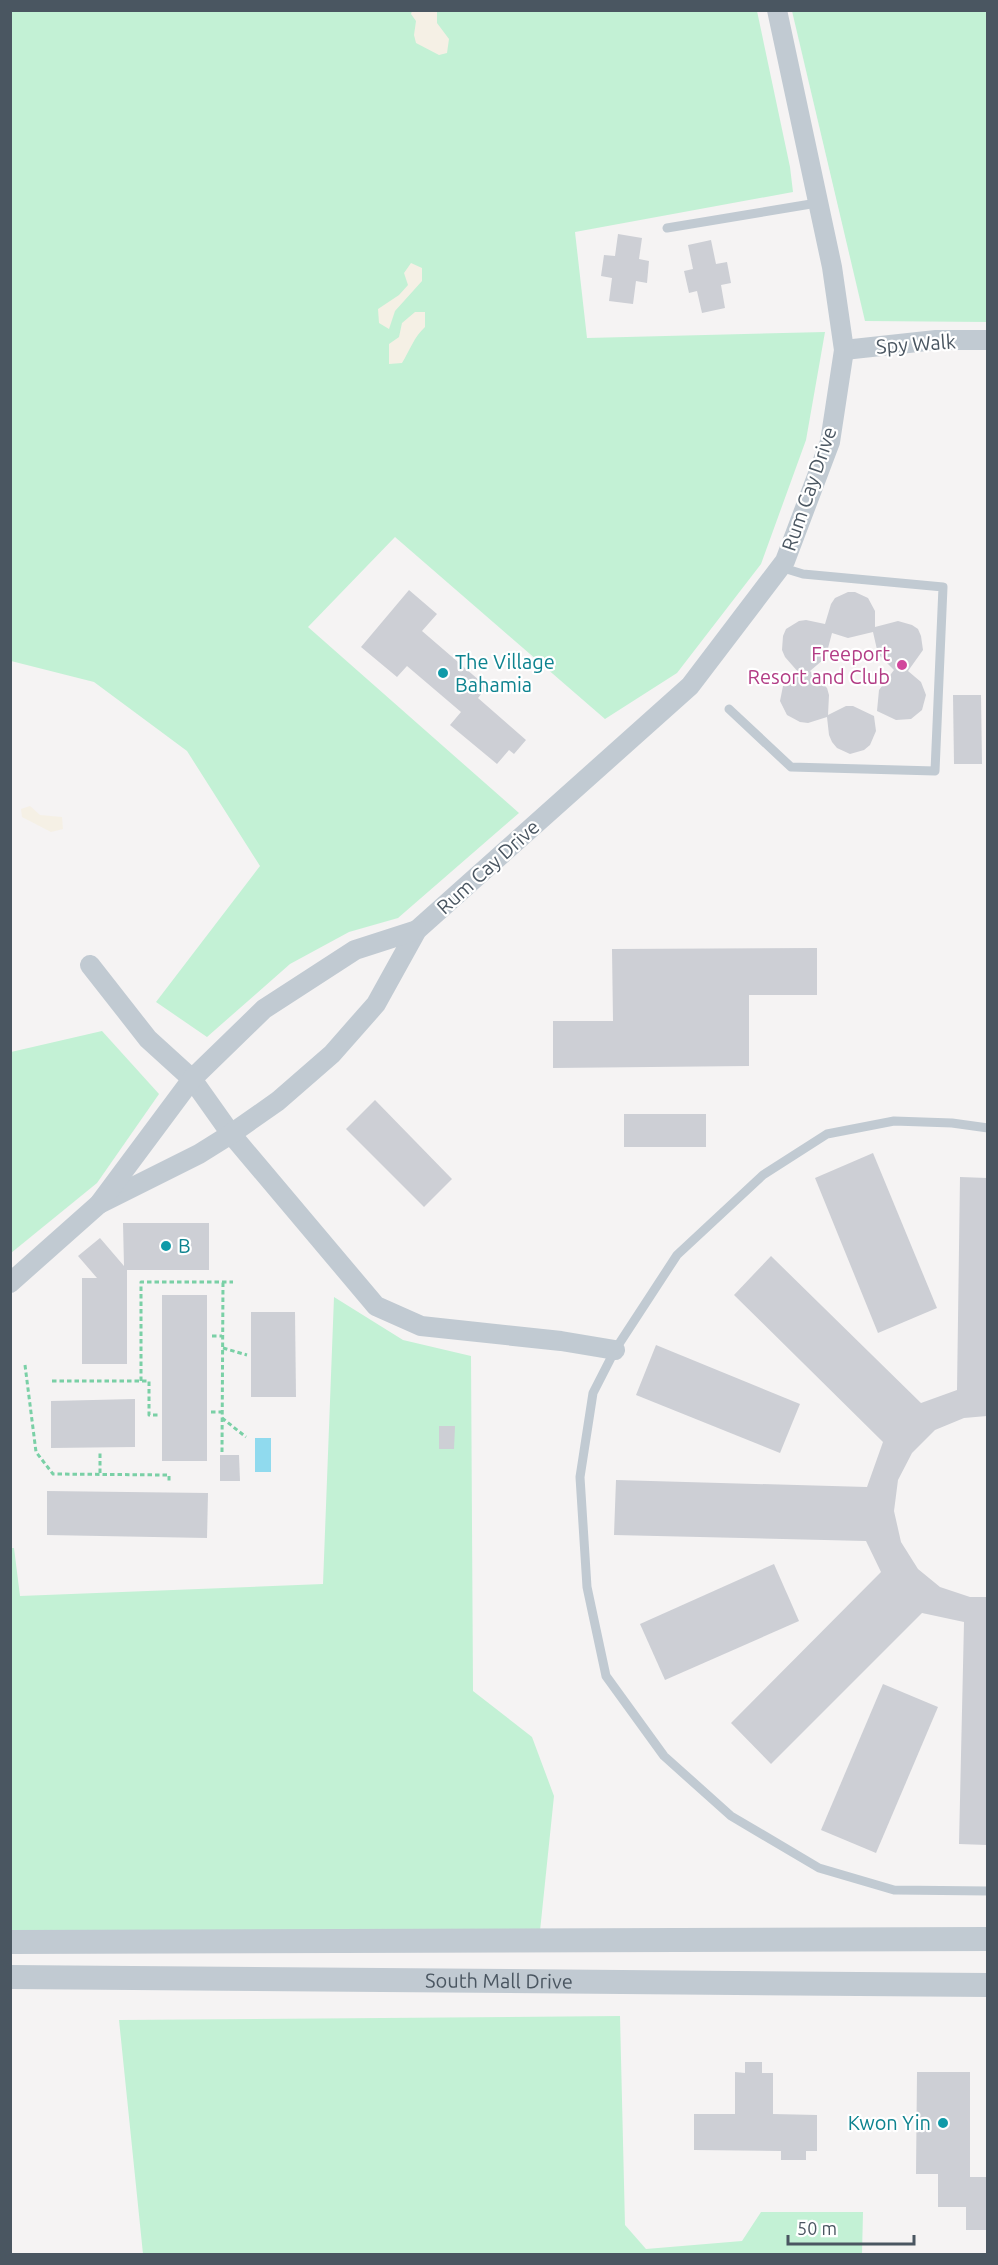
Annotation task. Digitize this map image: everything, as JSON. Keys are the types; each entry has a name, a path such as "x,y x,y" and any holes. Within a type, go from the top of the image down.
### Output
{"street":[{"name":"Rum Cay Drive","path":"99,1204 200,1154 278,1101 332,1054 376,1004 417,930 690,686 785,561 830,442 844,350 832,267 777,10"},
{"name":"Spy Walk","path":"844,350 936,340 987,340"},
{"name":"Rum Cay Drive","path":"10,1283 99,1204 192,1079 264,1009 355,950 417,930"},
{"path":"90,965 148,1038 192,1079 231,1134 376,1306 421,1326 561,1341 615,1350"},
{"name":"South Mall Drive","path":"10,1942 987,1939"},
{"name":"South Mall Drive","path":"10,1977 987,1985"}],"lane":[{"path":"667,228 817,203"},
{"path":"729,710 791,767 935,771 943,587 803,574 780,567"},
{"path":"987,1128 952,1123 894,1121 827,1134 763,1175 677,1254 615,1350 593,1393 580,1477 587,1587 606,1676 664,1756 731,1816 819,1868 894,1890 987,1891"}],"path":[{"path":"141,1381 141,1282 233,1282"},
{"path":"222,1452 223,1282"},
{"path":"212,1336 223,1336"},
{"path":"223,1348 247,1355"},
{"path":"25,1365 36,1452 53,1474 169,1475 169,1482"},
{"path":"52,1381 149,1381 149,1415 159,1415"},
{"path":"211,1412 222,1412"},
{"path":"222,1418 246,1437"},
{"path":"100,1451 100,1474"}],"green space":[{"path":"10,11 757,11 790,167 793,192 575,232 587,338 825,332 806,440 761,564 677,673 605,719 395,537 308,627 519,813 398,918 349,932 290,964 207,1037 156,1002 260,866 187,751 94,682 11,661"},
{"path":"792,11 987,11 987,322 865,321"},
{"path":"102,1031 159,1094 97,1183 11,1253 11,1052"},
{"path":"334,1297 403,1340 471,1356 473,1691 532,1737 554,1796 540,1931 11,1933 10,1548 14,1548 20,1596 323,1584"},
{"path":"620,2016 625,2225 646,2249 742,2241 761,2212 863,2212 862,2254 143,2254 119,2020"}],"sand":[{"path":"412,11 437,11 437,23 449,39 447,53 439,55 416,43 414,35 416,21 411,14"},
{"path":"411,263 422,268 422,281 395,311 389,329 379,323 378,309 399,295 408,285 404,273"},
{"path":"415,312 425,312 425,327 415,339 402,363 389,364 389,344 399,337 402,323"},
{"path":"30,806 40,815 62,817 63,829 51,832 22,817 21,809"}],"water":[{"path":"255,1438 271,1438 271,1472 255,1472"}],"building":[{"path":"618,234 642,238 639,259 649,261 647,283 636,281 633,304 609,301 612,278 601,276 604,255 615,256"},
{"path":"711,240 716,264 727,262 731,283 721,285 725,308 702,313 697,291 689,293 684,271 693,269 688,245"},
{"name":"The Village Bahamia","path":"409,590 437,614 422,631 487,687 478,698 526,740 514,754 509,750 497,764 450,725 461,712 407,666 397,677 361,647"},
{"path":"848,592 855,592 868,598 875,611 875,627 898,621 918,629 923,650 908,671 921,682 926,695 922,710 911,719 896,720 877,711 879,690 894,670 878,654 873,632 848,638 832,633 824,659 810,671 827,688 828,715 846,706 853,706 874,716 876,731 870,745 864,750 850,754 837,748 832,742 827,717 808,723 800,722 787,715 780,701 783,686 799,673 782,650 786,629 799,621 806,620 825,624 835,598"},
{"path":"953,695 981,695 982,764 954,764"},
{"path":"817,948 817,995 749,995 749,1066 553,1068 553,1021 613,1021 612,949"},
{"path":"375,1100 452,1179 424,1207 346,1129"},
{"path":"624,1114 706,1114 706,1147 624,1147"},
{"path":"873,1153 937,1308 878,1333 815,1178"},
{"path":"960,1177 987,1178 987,1416 964,1418 935,1430 912,1453 898,1480 894,1511 901,1542 918,1569 940,1587 970,1597 987,1597 987,1845 959,1844 964,1622 922,1613 771,1764 731,1723 881,1572 866,1541 614,1535 616,1480 867,1487 883,1442 734,1295 771,1256 921,1403 957,1390"},
{"path":"123,1223 209,1223 209,1270 127,1270 127,1364 82,1364 82,1278 97,1278 78,1256 100,1238 124,1266"},
{"path":"162,1295 207,1295 207,1461 162,1461"},
{"path":"251,1312 295,1312 296,1397 251,1397"},
{"path":"656,1345 800,1404 780,1453 636,1395"},
{"path":"135,1399 135,1447 51,1448 51,1401"},
{"path":"439,1426 455,1426 454,1449 439,1449"},
{"path":"220,1455 239,1455 240,1481 220,1481"},
{"path":"47,1491 208,1493 207,1538 47,1535"},
{"path":"774,1564 799,1621 665,1680 640,1624"},
{"path":"883,1684 938,1707 876,1853 821,1830"},
{"path":"745,2062 762,2062 762,2073 773,2073 773,2114 817,2115 817,2151 806,2151 806,2160 781,2160 781,2151 694,2150 694,2114 735,2114 735,2072 745,2073"},
{"name":"Kwon Yin","path":"917,2072 970,2072 970,2177 987,2177 987,2230 966,2230 966,2207 938,2207 938,2174 916,2174"}],"place":[{"name":"Freeport Resort and Club","path":"902,665"},
{"name":"The Village Bahamia","path":"443,673"},
{"name":"B","path":"166,1246"},
{"name":"Kwon Yin","path":"943,2123"}]}
